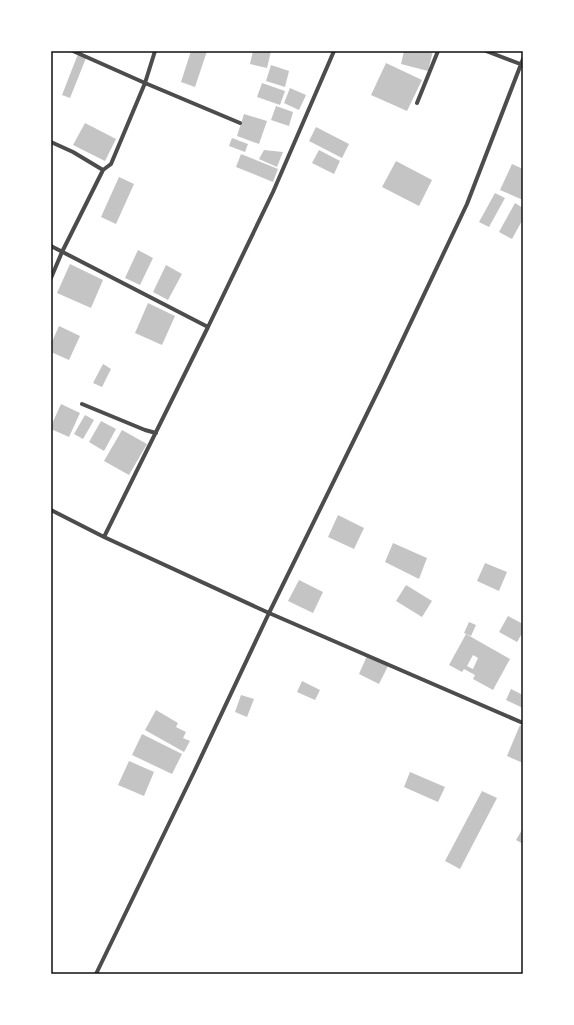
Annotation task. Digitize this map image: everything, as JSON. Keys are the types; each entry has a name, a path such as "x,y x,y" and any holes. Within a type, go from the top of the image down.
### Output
{"street":[{"path":"73,51 144,83 240,123"},
{"path":"51,278 62,252 103,170 111,164 144,83 155,51"},
{"path":"104,537 273,192 334,51"},
{"path":"417,103 438,51"},
{"path":"486,51 522,65"},
{"path":"96,974 467,204 522,65 523,59"},
{"path":"51,142 73,152 103,170"},
{"path":"51,246 208,327"},
{"path":"82,404 144,430 156,433"},
{"path":"51,510 104,537 269,613 523,723"}],"building":[{"path":"191,51 207,51 195,87 181,82"},
{"path":"253,51 271,51 267,68 250,64"},
{"path":"404,51 433,51 428,71 401,64"},
{"path":"78,54 86,58 70,98 62,95"},
{"path":"386,63 422,80 407,111 371,95"},
{"path":"271,65 289,71 285,87 266,81"},
{"path":"262,83 285,91 280,105 257,97"},
{"path":"290,88 306,95 299,110 284,103"},
{"path":"276,106 293,112 289,126 271,120"},
{"path":"244,114 267,121 259,144 237,136"},
{"path":"85,123 116,139 105,161 73,145"},
{"path":"316,127 349,144 342,158 309,141"},
{"path":"232,138 248,144 245,152 229,146"},
{"path":"264,150 283,152 277,167 259,159"},
{"path":"319,150 340,161 334,174 312,163"},
{"path":"241,154 278,169 273,182 236,167"},
{"path":"396,161 432,180 419,206 382,187"},
{"path":"512,164 523,169 523,200 500,190"},
{"path":"119,177 134,184 116,224 101,217"},
{"path":"495,193 505,198 489,227 479,222"},
{"path":"515,203 523,208 523,219 512,239 499,232"},
{"path":"138,250 153,258 140,285 125,278"},
{"path":"70,264 103,280 91,308 57,293"},
{"path":"166,265 182,274 168,300 153,292"},
{"path":"148,303 175,316 162,345 135,333"},
{"path":"59,326 80,336 69,360 51,352 51,344"},
{"path":"103,364 111,369 102,387 93,383"},
{"path":"61,404 80,413 69,437 51,429"},
{"path":"85,415 94,420 83,439 74,434"},
{"path":"101,421 116,429 104,451 89,442"},
{"path":"122,430 147,444 129,475 104,461"},
{"path":"338,515 364,528 354,549 328,537"},
{"path":"393,543 427,558 419,579 385,562"},
{"path":"485,563 507,572 499,591 477,581"},
{"path":"299,580 323,592 313,613 288,601"},
{"path":"406,585 432,601 422,617 396,601"},
{"path":"508,616 523,624 523,632 517,642 499,632"},
{"path":"469,622 476,625 471,636 464,633"},
{"path":"466,634 510,659 493,690 473,679 475,675 464,669 462,672 449,665","holes":["473,655 478,658 473,669 467,666"]},
{"path":"367,656 388,666 379,684 359,674"},
{"path":"302,681 320,690 315,700 297,692"},
{"path":"511,689 523,695 523,708 506,700"},
{"path":"241,695 254,699 247,717 235,712"},
{"path":"156,710 178,723 176,727 186,732 183,738 190,741 184,752 145,730"},
{"path":"520,725 523,727 523,763 507,756"},
{"path":"142,734 182,754 172,774 132,755"},
{"path":"129,761 154,772 144,796 118,785"},
{"path":"410,772 445,787 438,802 404,787"},
{"path":"482,791 497,798 460,869 445,861"},
{"path":"523,828 523,844 516,840"}]}
